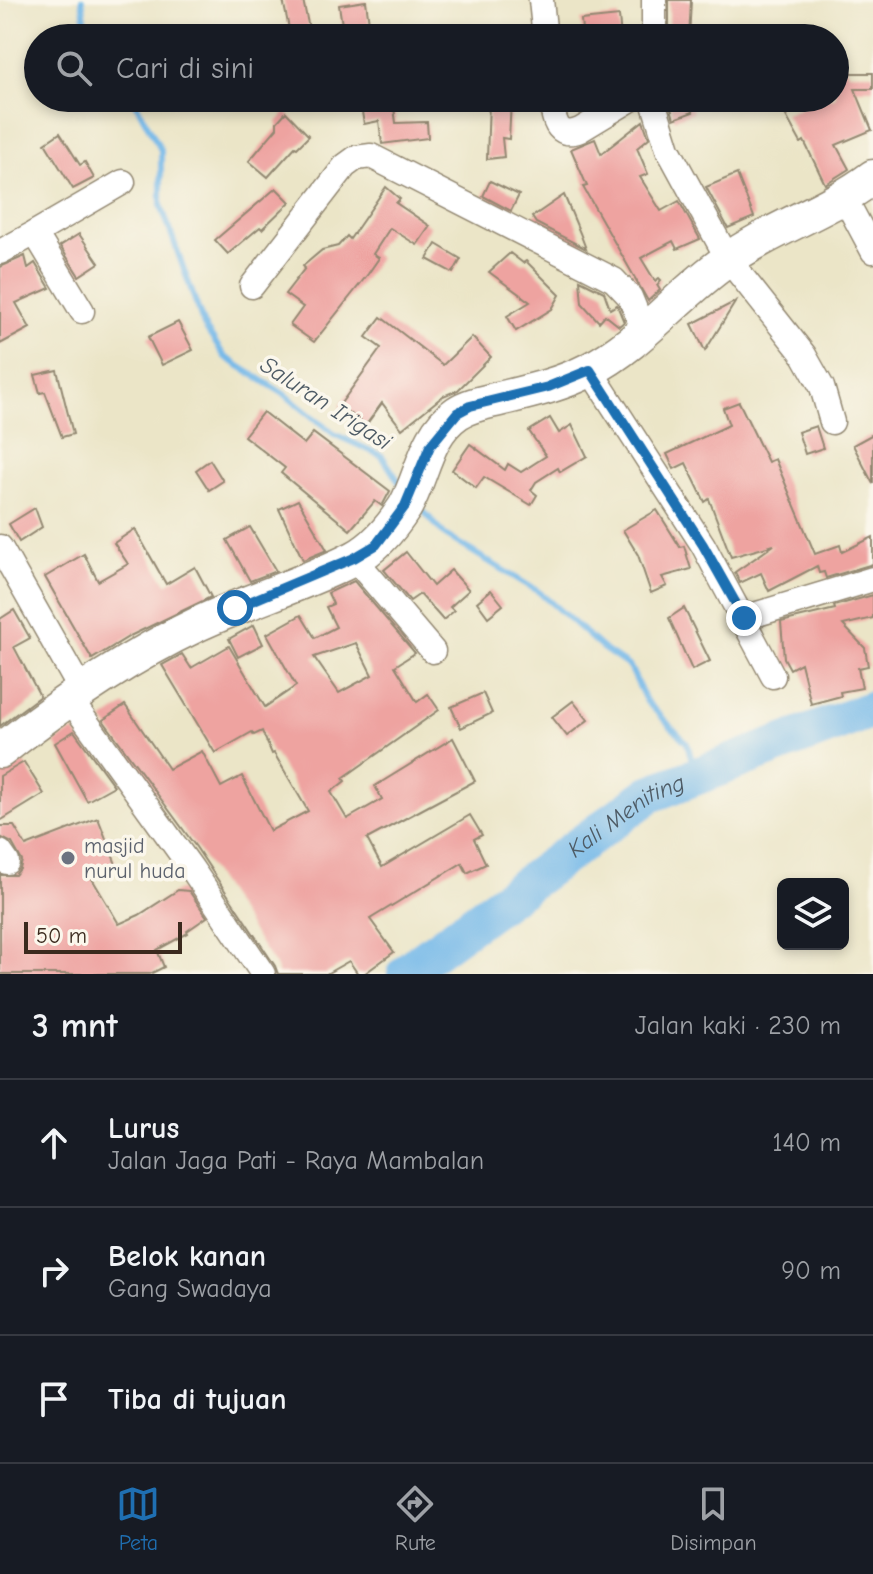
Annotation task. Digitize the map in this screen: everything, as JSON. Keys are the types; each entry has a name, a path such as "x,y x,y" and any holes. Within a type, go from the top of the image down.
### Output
{"street":[{"path":"540,0 543,24"},
{"path":"654,0 654,24"},
{"path":"553,112 555,124 562,131 571,133 610,112"},
{"path":"656,112 668,149 728,259 804,355 822,387 832,422"},
{"path":"252,286 345,166 356,158 371,156 614,280 630,297 644,331"},
{"path":"0,751 75,694 122,664 196,625 354,558 376,545 405,506 430,446 451,417 463,409 548,387 590,370 623,349 728,259 873,177"},
{"path":"0,252 123,182"},
{"path":"843,195 873,251"},
{"path":"35,233 82,311"},
{"path":"590,370 703,545 773,676"},
{"path":"0,547 75,694 263,974"},
{"path":"354,558 433,651"},
{"path":"744,618 873,579"}],"building":[{"path":"283,0 303,0 308,24 288,24"},
{"path":"669,0 691,0 690,24 669,24"},
{"path":"366,1 369,24 342,24 339,5"},
{"path":"619,16 620,24 581,24 581,20"},
{"path":"849,73 873,73 873,89 855,89 872,130 836,145 849,169 825,184 804,141 801,143 785,114 849,112"},
{"path":"286,112 309,136 268,177 249,161 277,128 277,122"},
{"path":"362,112 395,112 396,123 427,122 428,138 382,144 379,121 364,124"},
{"path":"489,112 510,112 509,139 502,138 504,157 487,159"},
{"path":"672,112 693,112 674,119"},
{"path":"643,121 649,138 637,148 648,174 640,177 661,211 679,201 700,239 677,249 673,241 641,258 655,281 661,280 657,285 660,290 648,301 583,187 587,186 571,149 595,139 601,154"},
{"path":"60,133 80,165 85,162 94,178 73,189 45,143"},
{"path":"737,174 754,217 728,228 706,187"},
{"path":"490,181 519,195 511,211 483,196"},
{"path":"386,187 400,199 396,203 430,226 417,245 390,228 373,254 379,258 314,342 290,325 303,307 285,294 305,268 303,266 322,250 338,246 347,236 350,239"},
{"path":"276,188 290,202 262,229 260,227 228,254 215,240"},
{"path":"564,195 586,249 536,223 532,217"},
{"path":"79,234 99,263 79,276 60,246"},
{"path":"436,244 461,259 453,273 427,259"},
{"path":"510,253 523,263 526,261 560,295 552,309 516,331 507,316 530,302 489,272"},
{"path":"25,256 28,268 35,263 50,288 16,303 30,328 0,344 0,267"},
{"path":"580,280 604,292 610,309 617,305 624,322 619,326 605,315 599,322 582,303"},
{"path":"736,301 705,351 692,324"},
{"path":"381,317 443,365 472,337 491,357 458,390 443,396 402,429 382,403 366,425 339,406 381,348 366,337"},
{"path":"178,322 193,350 162,365 148,337"},
{"path":"57,370 73,434 62,437 45,392 40,393 35,375"},
{"path":"739,402 768,462 775,459 815,554 840,545 842,552 873,537 873,564 826,578 824,572 819,573 817,566 769,591 761,573 740,583 735,572 774,545 731,557 709,499 705,502 686,463 674,469 667,454 729,425 723,408"},
{"path":"263,412 304,444 313,433 390,491 382,506 375,501 350,530 281,473 285,468 244,436"},
{"path":"550,418 559,433 572,425 587,456 560,472 558,468 536,482 531,490 537,495 531,505 484,477 476,488 452,470 470,444 505,470 508,464 521,472 546,456 529,431"},
{"path":"816,426 823,448 805,454 798,432"},
{"path":"873,434 873,484 853,445"},
{"path":"210,460 223,481 209,490 196,470"},
{"path":"298,500 327,550 303,560 279,509"},
{"path":"35,508 42,527 19,542 9,524"},
{"path":"657,510 680,547 684,546 691,569 662,577 667,586 651,593 638,555 623,530"},
{"path":"250,527 276,571 250,581 227,540"},
{"path":"135,529 166,584 195,567 211,597 130,636 92,659 45,577 84,554 98,581 128,564 114,543"},
{"path":"406,552 433,586 451,570 469,590 450,607 454,611 443,620 420,594 410,601 384,570"},
{"path":"354,581 415,653 395,666 417,702 428,694 439,710 343,778 345,781 331,792 347,819 382,799 375,786 453,738 475,781 367,839 382,867 470,815 482,835 474,839 486,864 467,873 462,863 370,919 394,952 364,974 358,974 349,961 326,974 278,974 196,847 103,720 125,705 169,769 202,751 221,787 242,776 270,831 308,811 272,754 262,731 254,735 252,732 215,753 162,665 182,654 191,668 229,646 265,707 296,686 267,634 301,615 315,638 336,627 326,607 333,604 328,593","holes":["356,643 372,675 339,693 314,657"]},
{"path":"491,590 503,605 488,617 477,602"},
{"path":"873,595 873,618 843,625 865,648 868,666 858,668 862,688 840,692 841,696 811,704 801,663 790,669 784,658 781,622 835,609 834,606"},
{"path":"684,608 710,661 692,670 669,618"},
{"path":"14,610 30,638 14,647 40,696 0,726 0,619"},
{"path":"254,625 263,644 238,657 229,639"},
{"path":"483,693 492,713 461,728 451,707"},
{"path":"573,701 588,720 567,736 552,717"},
{"path":"74,731 114,786 87,801 55,743"},
{"path":"24,762 44,794 0,821 0,776"},
{"path":"98,818 117,867 91,877 119,924 178,890 189,891 207,917 188,933 157,950 164,967 150,974 0,974 0,875 15,875 22,861 12,843 0,837 0,826 14,826 26,846"}],"waterway":[{"name":"Saluran Irigasi","path":"82,0 86,24"},
{"name":"Saluran Irigasi","path":"141,112 161,150 161,205 204,326 225,357 284,394 334,434 382,456 403,488"},
{"name":"Saluran Irigasi","path":"418,505 445,535 539,592 602,648 630,667 646,701 687,743 696,775"},
{"name":"Kali Meniting","path":"406,974 650,794 873,709"}],"place":[{"name":"masjid nurul huda","path":"68,858"}],"route":[{"path":"235,608 354,558 376,545 405,506 430,446 451,417 470,406 548,387 590,370 703,545 744,618"}]}
